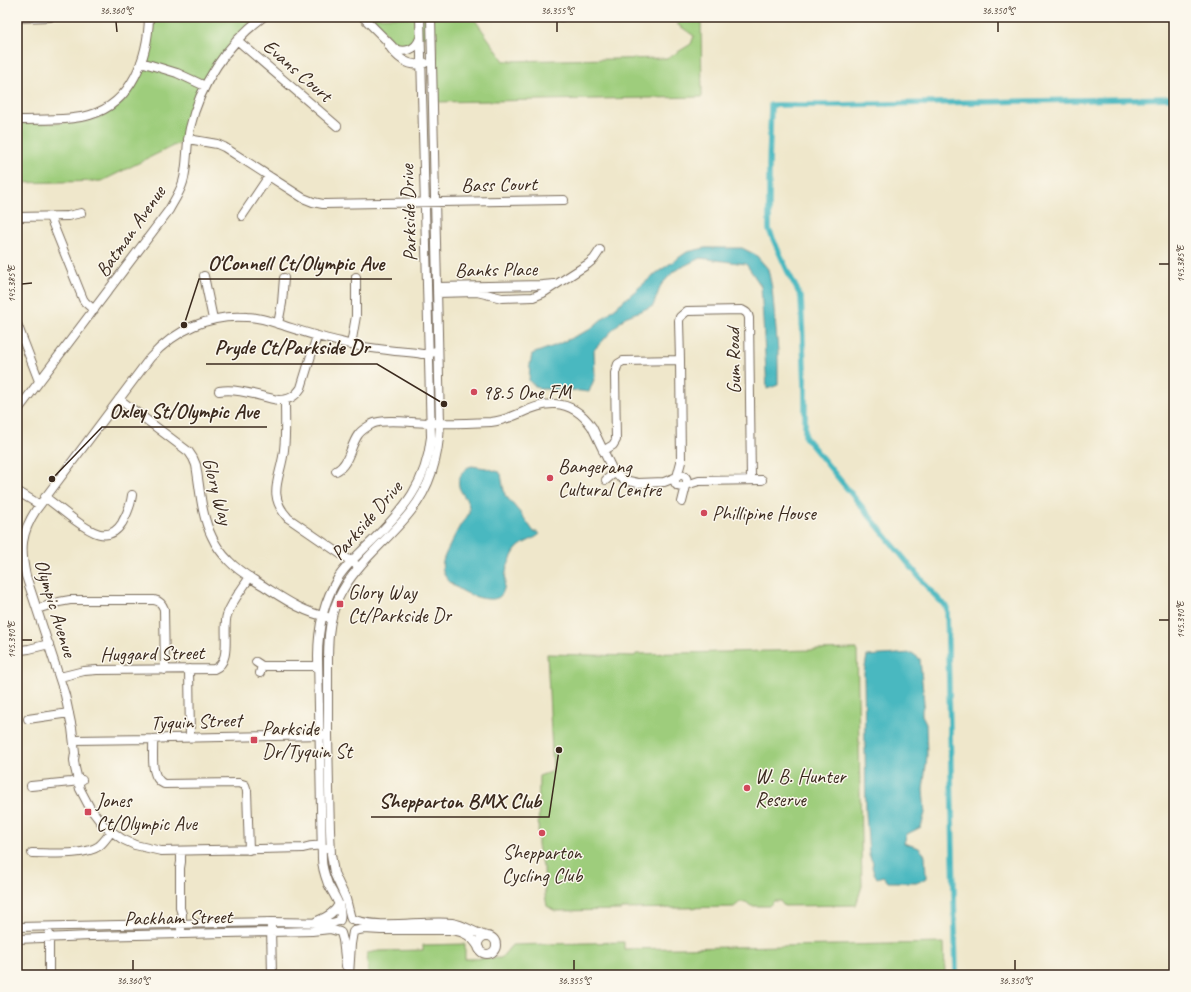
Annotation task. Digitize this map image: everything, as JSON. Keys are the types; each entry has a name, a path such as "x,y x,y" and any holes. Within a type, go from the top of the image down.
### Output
{"street":[{"path":"17,18 50,17"},
{"path":"17,120 73,118 91,115 110,106 126,92 137,75 146,40 149,17"},
{"name":"Batman Avenue","path":"17,411 162,220 177,196 183,182 188,139 195,112 205,86 227,52 237,40 262,17"},
{"path":"363,17 391,46 395,53 403,60 413,64 422,62 428,56 427,32 430,17"},
{"name":"Parkside Drive","path":"340,921 341,911 339,904 329,886 322,864 318,638 322,616 327,600 342,572 406,505 424,471 429,450 431,423 420,17"},
{"name":"Parkside Drive","path":"352,919 346,899 334,873 330,849 328,646 331,618 339,598 350,578 412,510 429,481 437,454 440,423 430,17"},
{"path":"391,46 400,51 410,50 416,45 420,37"},
{"name":"Evans Court","path":"237,40 337,126"},
{"path":"141,62 177,73 205,86"},
{"path":"422,62 430,67 432,73"},
{"name":"Bass Court","path":"188,139 224,147 303,198 318,203 564,200"},
{"path":"242,216 269,176"},
{"path":"17,217 68,216 81,213"},
{"path":"50,217 83,299 94,310"},
{"name":"Banks Place","path":"489,290 502,298 531,298 539,295 591,262 600,250"},
{"path":"204,276 214,319"},
{"path":"351,345 356,316 356,277"},
{"path":"278,324 282,303 284,278"},
{"name":"Banks Place","path":"427,290 489,290 557,283"},
{"name":"Gum Road","path":"682,481 680,317 687,311 742,310 748,314 749,318 751,480"},
{"name":"Olympic Avenue","path":"322,849 312,851 303,848 161,851 135,846 111,832 97,817 86,800 80,780 79,760 75,753 69,713 60,677 26,576 22,551 23,538 26,528 45,497 150,358 160,346 191,326 214,319 248,316 351,345 391,350 429,351"},
{"path":"17,324 39,381"},
{"path":"218,391 237,390 278,400 285,400 293,397 301,388 317,336"},
{"path":"429,351 438,350"},
{"path":"604,451 613,445 616,440 615,373 618,364 623,361 680,360"},
{"name":"Glory Way","path":"119,399 189,452 196,465 206,520 211,536 219,549 230,562 250,577 295,606 308,612 331,618"},
{"path":"285,400 285,438 282,462 276,484 277,502 281,511 288,518 359,567"},
{"path":"336,471 344,465 358,435 364,428 374,423 492,422 509,418 539,406 555,404 573,409 588,421 614,473 624,480 630,482 762,480"},
{"path":"606,480 614,473"},
{"path":"19,493 38,507"},
{"path":"45,497 88,530 105,534 116,531 120,526 129,509 132,494"},
{"name":"Huggard Street","path":"60,677 84,671 97,670 214,669 218,667 222,664 225,652 226,621 230,608 250,577"},
{"path":"37,609 70,600 159,601 164,609 165,670"},
{"path":"21,650 49,644"},
{"path":"259,667 318,666"},
{"path":"189,669 190,737"},
{"path":"318,702 328,702"},
{"path":"28,719 69,713"},
{"name":"Tyquin Street","path":"74,740 328,735"},
{"path":"153,739 155,774 160,782 164,784 239,783 245,785 247,791 249,850"},
{"path":"31,786 66,783 80,780"},
{"path":"32,853 81,852 89,850 98,846 111,832"},
{"path":"322,849 330,849"},
{"path":"179,851 177,861 180,868 180,908 182,914 180,933"},
{"path":"312,922 323,918 336,909 339,904"},
{"path":"341,932 347,935 354,931 363,929 451,930 471,937 482,953 491,953 495,950 496,945 492,938 461,925 452,923 380,924 360,922 346,917 340,921 338,927 341,932 348,963"},
{"path":"348,975 348,963 355,924 352,919"},
{"name":"Packham Street","path":"17,927 271,922 330,923 340,921"},
{"path":"271,922 272,975"},
{"path":"48,927 49,975"},
{"name":"Packham Street","path":"17,939 180,933 312,931 330,929 341,932"},
{"path":"479,948 478,944 480,940 487,936"}],"green space":[{"path":"152,17 258,17 232,40 191,112 183,141 102,181 17,183 17,124 84,122 105,115 119,106 137,81 146,50"},
{"path":"370,17 473,17 504,61 668,58 691,44 694,36 677,24 682,17 701,17 702,97 437,102 436,35 417,37 414,44 404,49 396,45"},
{"name":"W. B. Hunter Reserve","path":"857,649 862,886 856,905 784,906 780,901 774,901 769,906 751,906 746,902 740,902 734,907 555,911 547,906 544,867 542,866 538,845 539,776 553,771 547,654 635,656 636,654"},
{"path":"624,942 624,949 944,943 945,975 368,975 367,953 379,951 423,950 423,945 465,944 465,959 501,958 512,945"}],"water":[{"path":"705,248 742,248 756,255 768,269 772,288 778,351 778,385 767,389 761,286 746,264 700,258 674,271 661,285 653,306 625,317 594,350 595,377 589,392 563,389 539,389 529,381 532,354 589,330 655,274 687,252"},
{"path":"472,466 486,468 501,474 505,495 534,532 538,532 540,534 517,548 507,568 504,589 499,597 495,599 478,597 460,590 447,579 444,574 442,564 461,524 469,512 469,506 460,490 459,481 464,470"},
{"path":"912,653 920,659 924,703 922,715 926,723 927,757 923,790 925,813 921,827 907,834 904,843 919,848 925,855 926,878 919,882 888,882 883,876 877,878 869,855 866,812 864,673 867,656"}],"waterway":[{"path":"956,975 947,608 929,589 805,437 805,387 801,297 769,230 771,105 1174,98"}],"place":[{"name":"O'Connell Ct/Olympic Ave","path":"184,325"},
{"name":"98.5 One FM","path":"474,392"},
{"name":"Pryde Ct/Parkside Dr","path":"444,404"},
{"name":"Bangerang Cultural Centre","path":"550,478"},
{"name":"Oxley St/Olympic Ave","path":"52,479"},
{"name":"Phillipine House","path":"704,513"},
{"name":"Glory Way Ct/Parkside Dr","path":"340,604"},
{"name":"Parkside Dr/Tyquin St","path":"254,740"},
{"name":"Shepparton BMX Club","path":"559,750"},
{"name":"W. B. Hunter Reserve","path":"747,788"},
{"name":"Jones Ct/Olympic Ave","path":"88,812"},
{"name":"Shepparton Cycling Club","path":"542,833"}]}
